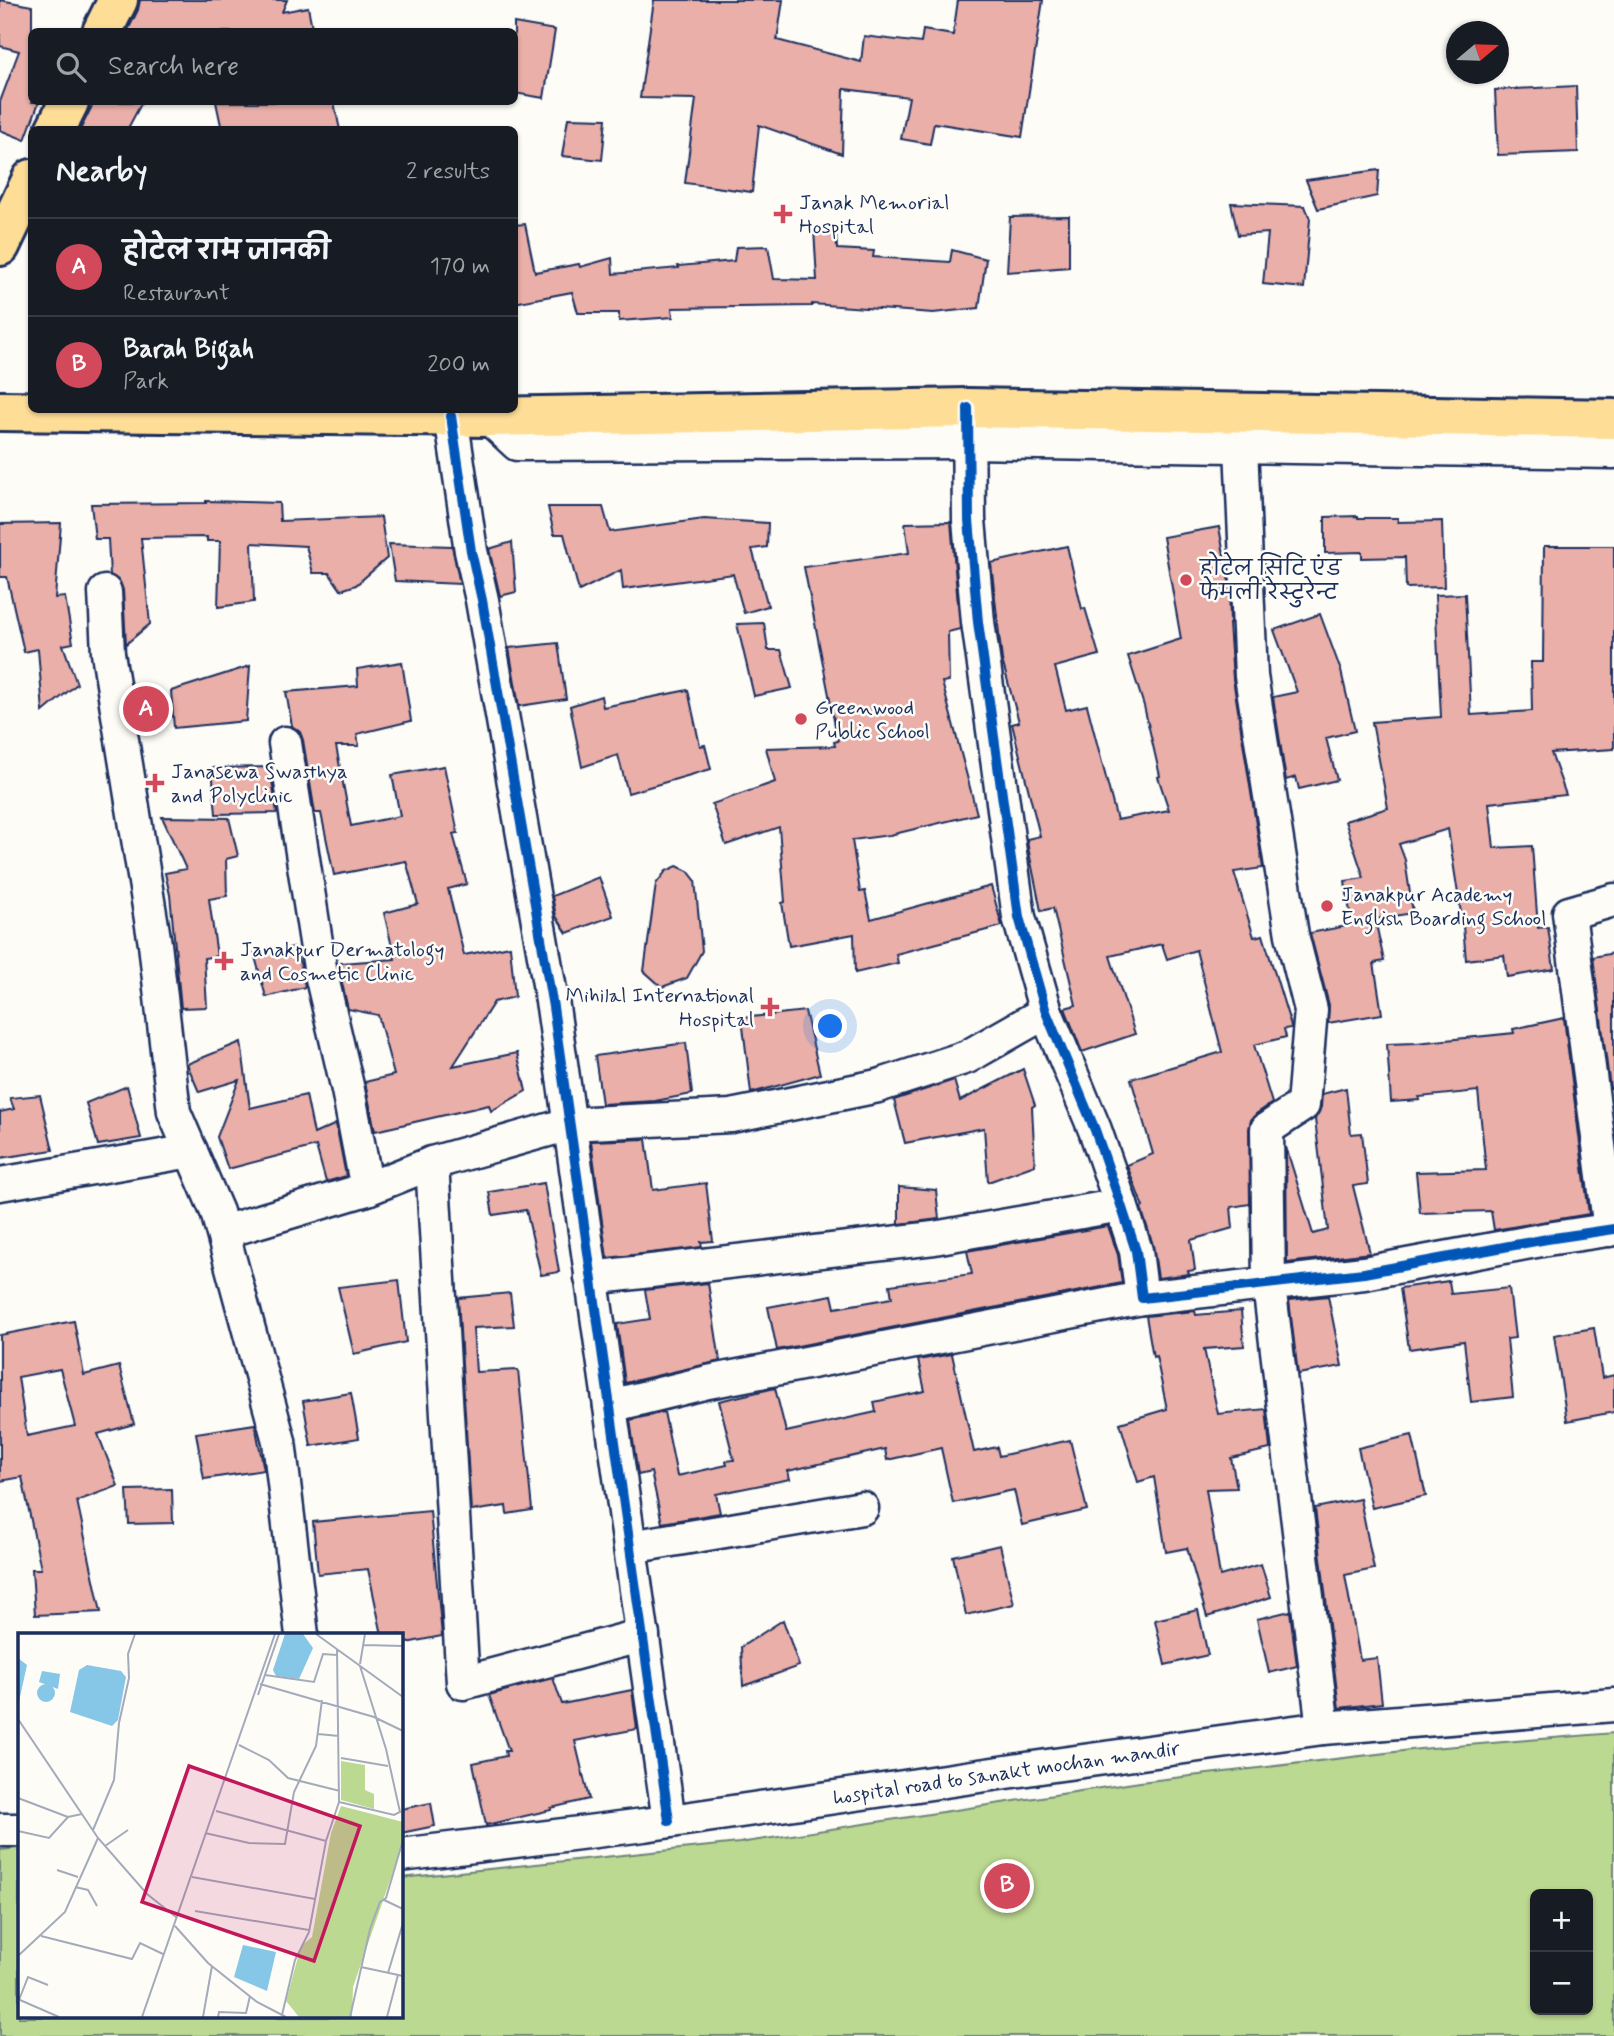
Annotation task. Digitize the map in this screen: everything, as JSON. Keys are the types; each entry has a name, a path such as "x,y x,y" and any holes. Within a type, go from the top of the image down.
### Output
{"main road":[{"path":"104,28 118,0"},
{"path":"57,126 67,105"},
{"path":"0,246 28,187"},
{"path":"0,411 28,411"},
{"path":"156,413 968,425 1614,419"}],"street":[{"path":"469,417 471,551 482,600 553,1007 669,1821"},
{"path":"1142,1298 1136,1251 1095,1130 1046,1012 1019,917 978,622 969,520 968,425 1241,446 1614,452"},
{"path":"1241,446 1251,676 1292,935 1311,1010 1303,1105 1267,1129 1267,1258 1323,1728"},
{"path":"105,592 108,653 155,944 174,1112 217,1212 279,1441 302,1633"},
{"path":"285,743 321,974 348,1090 367,1189"},
{"path":"610,1406 708,1382 1142,1298 1364,1273 1547,1239 1612,1230 1569,913 1614,900"},
{"path":"223,1232 367,1189 432,1163 569,1124 731,1116 878,1086 967,1057 1046,1012"},
{"path":"0,1184 191,1151"},
{"path":"432,1163 463,1684 643,1635"},
{"path":"591,1278 934,1238 1121,1205"},
{"path":"630,1547 862,1508"},
{"name":"hospital road to sanakt mochan mandir","path":"402,1855 669,1821 1323,1728 1614,1705"},
{"path":"0,1830 18,1830"}],"green space":[{"path":"1614,1733 1614,2036 0,2036 0,1850 18,1848 18,2018 402,2018 402,1878 739,1843 1140,1782 1420,1749"}],"building":[{"path":"0,0 32,6 32,28 28,28 28,105 38,105 25,140 0,130 0,102 19,51 0,46"},
{"path":"140,0 287,0 282,12 308,7 312,28 129,28"},
{"path":"654,0 783,0 777,40 861,62 864,36 921,43 923,30 953,35 958,0 1043,0 1022,137 934,123 930,144 901,139 909,97 844,89 842,154 759,125 752,192 685,183 696,99 640,98"},
{"path":"514,23 555,30 544,98 518,94 518,28 514,28"},
{"path":"1576,86 1578,152 1498,155 1495,90"},
{"path":"92,105 140,105 129,126 82,126"},
{"path":"217,105 335,105 339,126 221,126"},
{"path":"568,118 606,119 602,160 562,156"},
{"path":"1379,170 1377,196 1318,209 1306,180"},
{"path":"1231,203 1305,206 1310,219 1304,288 1263,284 1268,233 1238,235"},
{"path":"1069,216 1069,267 1007,272 1010,217"},
{"path":"525,224 535,272 579,264 580,267 612,258 613,274 679,268 678,266 734,261 736,247 768,246 774,279 817,280 814,229 836,230 837,249 874,251 873,257 950,262 952,250 986,259 979,308 933,313 812,304 672,308 673,317 619,321 619,313 578,313 572,292 518,302 518,225"},
{"path":"206,501 279,503 280,521 381,517 387,558 356,585 341,590 329,573 313,573 306,546 252,543 254,602 218,607 220,541 207,541 207,537 141,538 150,624 126,644 123,590 120,582 110,575 108,539 95,539 91,504"},
{"path":"548,507 603,507 610,532 704,519 768,523 767,547 752,549 768,606 744,613 733,574 623,589 621,570 579,591 564,534 554,534"},
{"path":"1325,517 1398,518 1398,522 1442,521 1444,587 1406,588 1405,557 1362,558 1362,552 1325,553"},
{"path":"951,522 960,629 948,632 949,681 942,682 977,814 890,835 852,840 860,892 865,891 871,919 991,886 1002,926 896,954 898,963 855,973 854,934 789,946 782,903 785,902 779,827 726,845 712,804 775,782 766,748 835,746 834,742 838,741 804,567 909,553 905,523"},
{"path":"61,523 55,598 65,597 73,643 63,645 77,684 43,712 38,649 24,652 7,577 0,577 0,524"},
{"path":"1219,527 1229,582 1233,679 1263,868 1234,872 1254,937 1263,935 1291,1028 1284,1029 1286,1037 1254,1045 1272,1103 1256,1114 1249,1129 1250,1204 1231,1207 1233,1228 1191,1240 1195,1270 1188,1271 1189,1274 1158,1278 1153,1245 1141,1208 1143,1207 1127,1165 1153,1154 1131,1079 1222,1052 1196,950 1167,959 1162,944 1110,956 1135,1034 1082,1052 1065,1008 1076,1005 1053,908 1041,911 1028,847 1027,839 1040,836 1012,724 1019,722 1002,660 991,563 1067,546 1082,609 1085,608 1099,655 1055,667 1066,710 1087,705 1117,820 1169,810 1158,777 1160,776 1144,706 1128,656 1181,639 1163,537"},
{"path":"512,542 516,592 500,596 489,549"},
{"path":"389,544 452,546 460,584 395,581"},
{"path":"1544,546 1614,546 1614,749 1551,753 1566,795 1489,803 1494,848 1532,846 1538,928 1548,927 1554,969 1507,977 1504,955 1466,960 1448,829 1399,844 1405,860 1413,913 1375,919 1384,961 1374,963 1382,1014 1328,1023 1329,1005 1310,933 1352,925 1345,881 1364,878 1345,821 1388,808 1372,722 1441,717 1435,595 1465,594 1471,715 1532,711 1531,662 1543,662"},
{"path":"1320,614 1341,671 1355,731 1326,738 1337,780 1299,789 1296,777 1286,780 1273,697 1297,692 1274,630"},
{"path":"764,623 768,650 781,650 792,688 754,696 737,624"},
{"path":"558,643 566,699 519,706 509,648"},
{"path":"402,662 411,721 357,734 359,746 336,746 351,826 400,816 392,775 444,766 458,833 453,834 467,884 448,889 464,955 510,946 515,997 494,1002 453,1066 517,1053 526,1091 491,1111 489,1105 375,1131 365,1082 394,1075 378,1015 348,1009 339,970 341,963 395,959 384,913 418,904 406,861 334,875 321,813 315,813 303,740 300,732 292,726 286,692 358,686 357,669"},
{"path":"250,666 246,721 174,728 171,691"},
{"path":"688,690 700,746 705,745 711,769 628,793 618,755 582,767 570,706 601,696 603,707"},
{"path":"270,767 277,813 216,814 212,768"},
{"path":"162,817 229,818 238,856 226,859 227,896 209,899 217,956 204,958 207,1007 181,1008 170,895 165,873 186,869"},
{"path":"677,866 688,871 695,880 702,951 687,978 662,987 644,971 656,884 666,871"},
{"path":"599,877 613,916 567,933 556,916 552,896"},
{"path":"294,947 305,987 266,997 254,953"},
{"path":"1614,953 1614,1088 1610,1088 1593,957"},
{"path":"805,1011 820,1074 751,1093 742,1018"},
{"path":"1564,1018 1589,1214 1494,1230 1491,1211 1420,1213 1416,1172 1486,1170 1478,1091 1391,1102 1387,1044 1514,1033 1513,1029"},
{"path":"241,1042 250,1108 306,1095 314,1134 336,1124 346,1176 326,1182 316,1146 228,1169 217,1137 239,1080 199,1092 187,1064"},
{"path":"686,1043 692,1094 655,1101 602,1104 595,1056"},
{"path":"1023,1069 1035,1105 1032,1107 1035,1165 988,1182 984,1128 905,1143 894,1100 954,1080 960,1101"},
{"path":"127,1086 141,1138 98,1145 86,1103"},
{"path":"1346,1088 1351,1134 1362,1133 1368,1184 1353,1186 1370,1253 1287,1263 1286,1147 1313,1234 1328,1230 1315,1119 1321,1107 1322,1094"},
{"path":"40,1095 53,1150 0,1158 0,1112 14,1109 10,1098"},
{"path":"646,1139 653,1190 706,1183 713,1241 701,1242 702,1247 607,1258 591,1141"},
{"path":"544,1183 559,1272 541,1275 526,1210 493,1215 489,1192"},
{"path":"899,1187 936,1190 939,1219 899,1224"},
{"path":"1108,1226 1118,1255 1122,1283 777,1350 768,1307 832,1295 835,1308 892,1298 890,1285 972,1274 967,1251"},
{"path":"399,1280 406,1342 354,1354 338,1287"},
{"path":"1449,1281 1451,1294 1509,1288 1515,1338 1507,1339 1513,1397 1471,1402 1464,1341 1409,1349 1400,1288"},
{"path":"708,1283 720,1361 625,1383 617,1324 650,1319 645,1290"},
{"path":"510,1293 514,1326 473,1328 476,1372 518,1370 532,1510 507,1514 506,1506 471,1511 458,1298"},
{"path":"1328,1296 1342,1366 1298,1374 1289,1300"},
{"path":"1195,1311 1196,1315 1241,1311 1244,1346 1204,1349 1218,1414 1266,1409 1270,1449 1231,1458 1237,1488 1206,1489 1220,1576 1261,1564 1271,1597 1207,1617 1187,1548 1166,1552 1154,1477 1138,1482 1120,1423 1167,1409 1156,1356 1153,1357 1146,1316"},
{"path":"74,1321 84,1375 119,1366 134,1424 98,1434 118,1486 77,1501 101,1612 35,1615 32,1569 41,1569 22,1477 0,1481 0,1335","holes":["60,1369 75,1426 27,1436 18,1377"]},
{"path":"1594,1328 1602,1378 1614,1375 1614,1412 1567,1421 1554,1335"},
{"path":"952,1354 974,1452 997,1447 999,1456 1070,1440 1087,1510 1022,1525 1014,1490 953,1503 941,1448 887,1460 885,1449 788,1471 790,1479 716,1494 720,1513 662,1523 651,1472 638,1475 630,1420 664,1412 677,1476 727,1465 726,1461 734,1460 719,1401 775,1388 786,1432 876,1412 874,1402 925,1391 918,1360"},
{"path":"351,1393 359,1438 311,1446 303,1401"},
{"path":"255,1424 264,1470 204,1479 196,1433"},
{"path":"1412,1435 1426,1496 1372,1508 1358,1448"},
{"path":"172,1489 173,1523 129,1524 127,1490"},
{"path":"1360,1499 1374,1569 1345,1575 1360,1660 1377,1658 1382,1703 1339,1708 1315,1508"},
{"path":"430,1511 442,1636 402,1644 402,1633 382,1633 368,1569 318,1574 313,1522"},
{"path":"1000,1545 1014,1604 966,1615 953,1556"},
{"path":"1198,1610 1208,1655 1165,1665 1155,1620"},
{"path":"1290,1611 1297,1666 1269,1673 1257,1619"},
{"path":"783,1620 799,1666 743,1686 741,1647"},
{"path":"553,1678 562,1704 632,1690 637,1729 575,1741 589,1799 486,1825 473,1763 506,1756 505,1751 509,1751 489,1695"},
{"path":"431,1803 435,1826 402,1833 402,1809"}],"cycle path":[{"path":"968,408 969,520 978,622 1019,917 1046,1012 1095,1130 1136,1251 1142,1298 1364,1273 1614,1229"},
{"path":"451,416 471,551 482,600 553,1007 669,1821"}],"place":[{"name":"Janak Memorial Hospital","path":"783,214"},
{"name":"होटेल सिटि एंड फेमली रेस्टुरेन्ट","path":"1186,580"},
{"name":"होटेल राम जानकी","path":"146,709"},
{"name":"Greenwood Public School","path":"801,719"},
{"name":"Janasewa Swasthya and Polyclinic","path":"155,783"},
{"name":"Janakpur Academy English Boarding School","path":"1327,906"},
{"name":"Janakpur Dermatology and Cosmetic Clinic","path":"224,961"},
{"name":"Mihilal International Hospital","path":"770,1007"},
{"name":"Barah Bigah","path":"1007,1886"}]}
